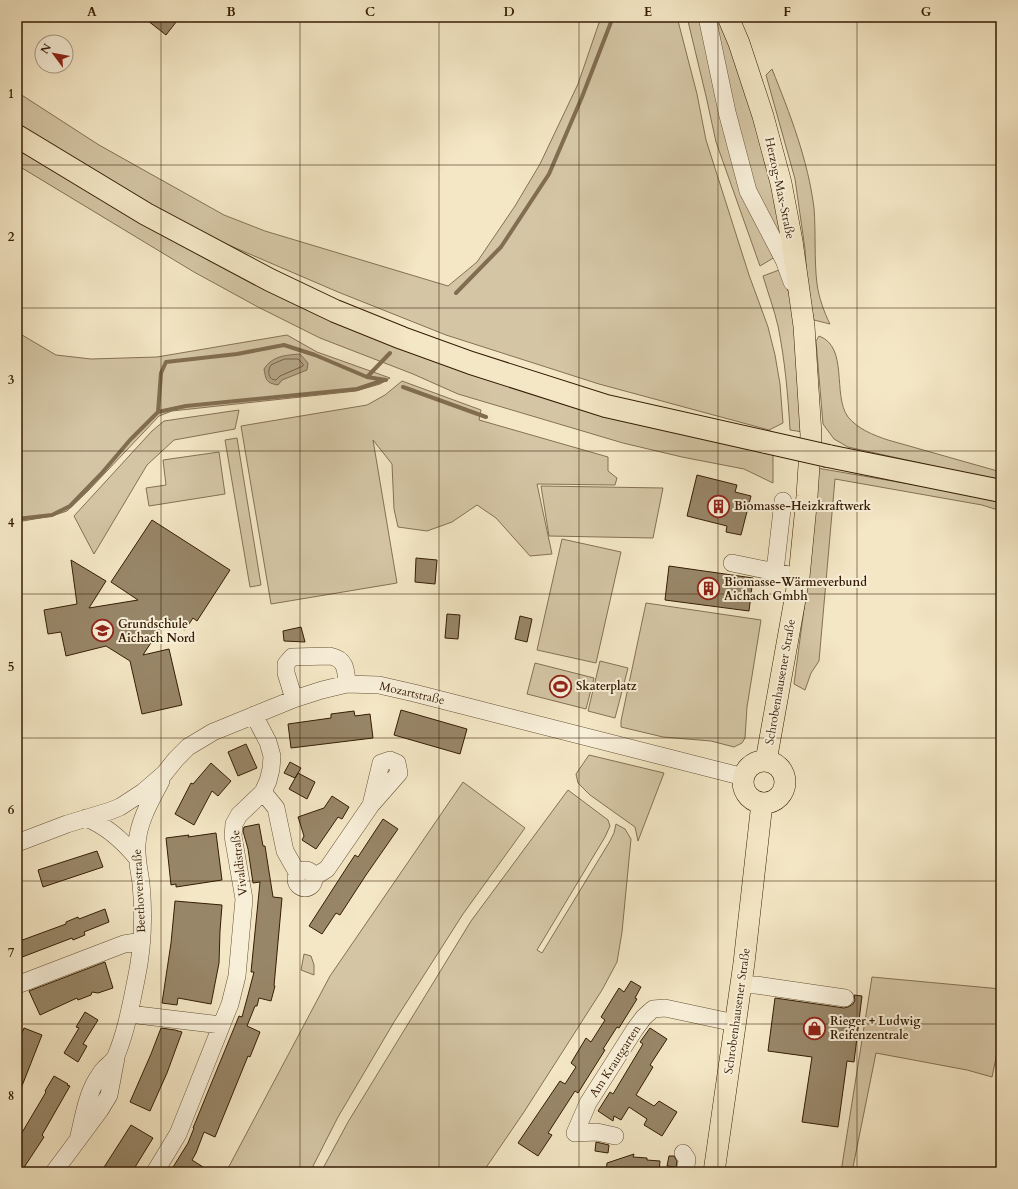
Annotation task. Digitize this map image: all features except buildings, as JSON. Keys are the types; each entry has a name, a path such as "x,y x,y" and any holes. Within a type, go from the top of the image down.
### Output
{"highway":[{"path":"17,136 146,214 270,280 335,311 402,338 464,360 606,406 828,456 1001,491"}],"main road":[{"name":"Herzog-Max-Straße","path":"728,17 739,43 763,116 782,183 800,294 807,365"},
{"name":"Schrobenhausener Straße","path":"766,761 799,577 811,435 807,365"},
{"path":"766,761 771,762 779,768 784,775 785,783 781,794 776,799 762,803 752,799 743,787 747,769 759,762 766,761"},
{"name":"Schrobenhausener Straße","path":"714,1172 741,984 762,803"}],"street":[{"path":"707,17 727,112 748,191 784,260 790,279 800,294"},
{"path":"775,572 783,502"},
{"path":"732,563 799,577"},
{"path":"294,699 286,673 286,664 292,657 336,657 341,660 346,672 347,684"},
{"name":"Mozartstraße","path":"17,843 120,807 143,792 164,774 188,747 213,732 294,699 347,684 379,685 744,777"},
{"name":"Vivaldistraße","path":"155,1172 178,1134 230,1004 237,976 244,899 233,836 234,824 239,815 263,792 270,775 272,756 268,742 254,715"},
{"name":"Beethovenstraße","path":"57,1171 100,1110 108,1095 116,1058 129,1014 137,977 142,941 143,911 141,882 137,858 137,842 141,825 149,804 164,774"},
{"path":"263,792 276,808 285,851 306,876 328,869 371,805"},
{"path":"86,818 97,822 112,832 137,858"},
{"path":"17,984 124,944 142,941"},
{"path":"741,984 845,998"},
{"name":"Am Krautgarten","path":"615,1136 597,1132 575,1133 588,1104 644,1017 653,1009 665,1008 735,1023"},
{"path":"129,1014 221,1026"},
{"path":"683,1153 687,1159 685,1172"}],"shaded area":[{"path":"601,17 677,17 697,94 706,140 749,275 768,327 775,355 780,384 783,423 769,430 599,384 446,335 338,292 210,237 150,204 17,123 17,92 99,145 224,215 265,231 448,286 477,262 515,206 540,164 578,84"},
{"path":"687,17 702,17 775,257 760,266 716,142"},
{"path":"711,17 722,17 758,115 785,257 753,192"},
{"path":"772,69 792,120 807,172 814,208 817,284 822,305 830,324 814,320 808,294 805,249 795,179 766,75"},
{"path":"17,149 266,289 773,455 773,483 744,469 682,457 623,443 458,394 413,374 320,338 258,307 194,272 17,165"},
{"path":"779,270 791,298 796,327 803,432 790,430 786,378 780,339 763,276"},
{"path":"17,332 56,355 91,359 157,357 287,335 317,352 390,378 380,384 356,391 172,411 159,416 67,511 52,516 17,522"},
{"path":"819,336 828,342 834,350 839,372 843,408 848,417 856,425 871,434 888,440 1001,472 1001,481 848,447 834,439 823,424 816,341"},
{"path":"402,381 481,410 479,420 608,457 608,471 617,478 615,485 537,484 552,554 530,556 496,518 477,505 452,522 427,531 398,527 394,509 392,464 373,440 397,583 271,604 241,426 367,405 385,395"},
{"path":"239,410 235,429 174,440 147,465 94,554 74,516 152,431 164,421"},
{"path":"237,438 261,585 250,587 225,440"},
{"path":"219,452 225,494 149,506 146,488 166,485 163,460"},
{"path":"817,468 985,497 1001,501 1001,511 982,505 835,479 819,661 811,673 805,690 794,684 808,579"},
{"path":"541,486 663,488 653,538 549,536"},
{"path":"562,539 621,552 596,663 537,650"},
{"path":"646,603 761,620 747,707 745,738 742,743 734,747 711,741 663,737 621,727"},
{"path":"600,661 628,668 615,718 588,711"},
{"name":"Skaterplatz","path":"535,663 594,678 586,709 527,694"},
{"path":"589,755 664,773 638,841 635,827 590,795 578,783 576,774"},
{"path":"463,782 525,828 463,914 394,1022 338,1117 310,1172 226,1172 330,976"},
{"path":"568,790 608,820 610,826 605,837 537,950 542,953 610,841 616,824 625,829 631,839 622,932 617,962 602,990 524,1112 483,1172 321,1172 348,1122 471,921"},
{"path":"304,954 311,956 314,965 314,975 301,970"},
{"path":"872,977 1001,989 1001,1034 992,1077 967,1070 876,1053 852,1172 841,1172"}],"water":[{"path":"300,354 308,363 307,370 282,380 278,385 267,380 264,369 271,361 280,357"}],"waterway":[{"path":"456,293 501,247 549,174 582,97 613,17"},
{"path":"17,519 52,515 70,506 101,474 130,440 158,412 161,373 166,362 237,354 284,345 315,355 367,377 386,380"},
{"path":"367,377 390,353"},
{"path":"158,412 186,406 357,389 384,380"},
{"path":"403,387 486,417"}],"place":[{"name":"Biomasse-Heizkraftwerk","path":"719,506"},
{"name":"Biomasse-Wärmeverbund Aichach Gmbh","path":"709,589"},
{"name":"Grundschule Aichach Nord","path":"102,631"},
{"name":"Skaterplatz","path":"561,686"},
{"name":"Rieger + Ludwig Reifenzentrale","path":"815,1028"}]}
